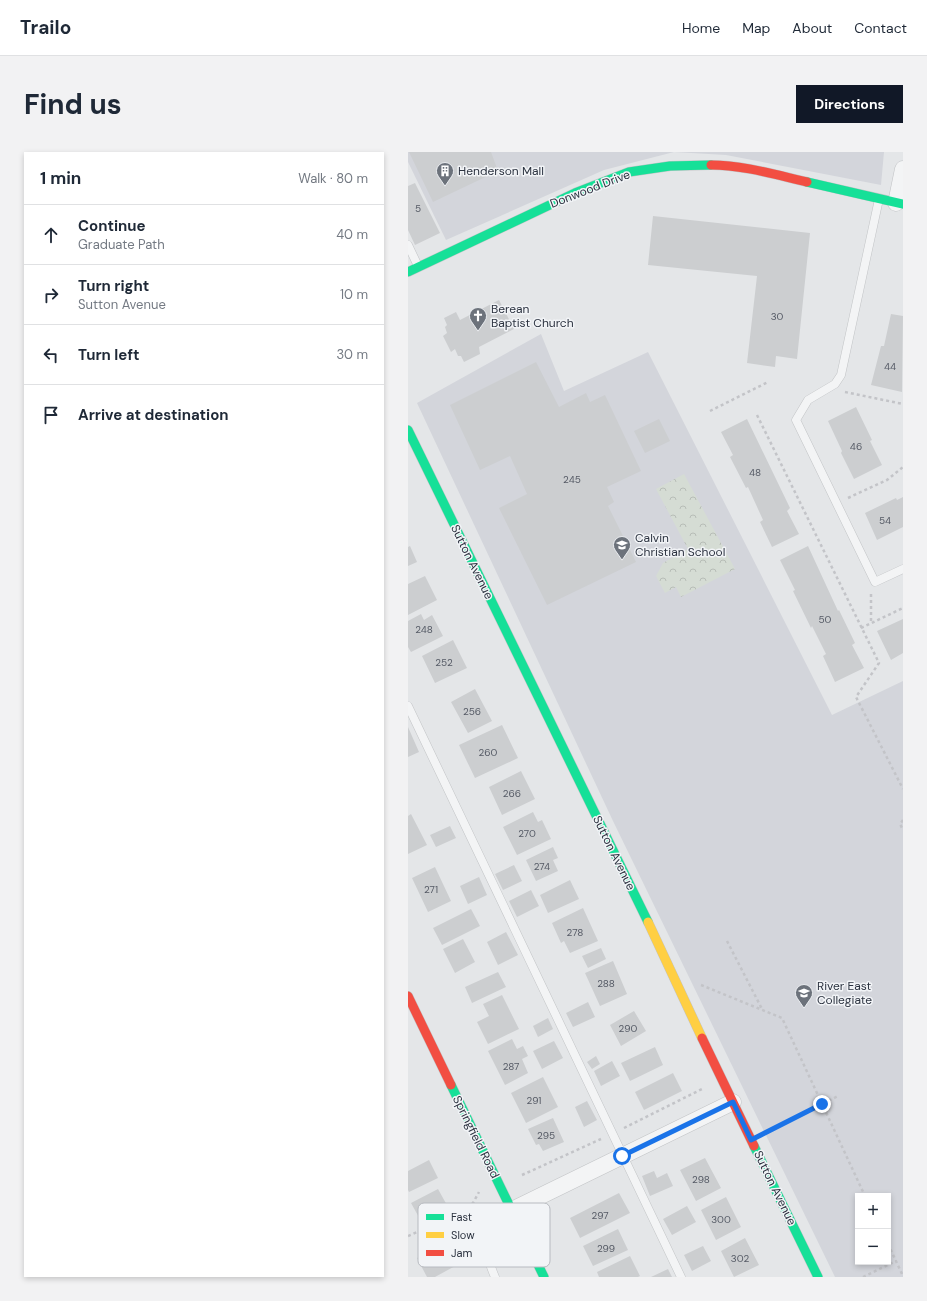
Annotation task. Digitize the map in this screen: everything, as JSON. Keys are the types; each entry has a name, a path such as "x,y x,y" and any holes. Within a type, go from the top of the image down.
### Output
{"street":[{"name":"Donwood Drive","path":"408,272 575,193 629,172 670,166 723,165 757,171 900,203"},
{"path":"900,203 903,168"},
{"name":"Sutton Avenue","path":"408,430 629,883 818,1277"},
{"name":"Springfield Road","path":"408,996 509,1203"},
{"path":"526,1203 733,1102"},
{"name":"Springfield Road","path":"539,1267 544,1277"}],"lane":[{"path":"879,199 841,375 835,384 808,400 796,420 875,582 903,569"},
{"path":"408,245 418,267"},
{"path":"408,706 681,1277"},
{"path":"490,1267 495,1277"}],"path":[{"path":"710,411 768,382"},
{"path":"835,384 847,393 903,404"},
{"path":"757,415 878,663 856,697 903,789"},
{"path":"836,504 887,480 903,467"},
{"path":"871,623 870,596 875,582"},
{"path":"861,628 903,608"},
{"path":"903,820 900,824 903,830"},
{"path":"727,941 762,1010"},
{"path":"701,985 782,1018 864,1193"},
{"path":"522,1175 612,1134 722,1079"},
{"path":"751,1140 838,1096"},
{"path":"473,1203 479,1192"},
{"path":"408,1236 418,1232"},
{"path":"891,1250 903,1276"},
{"path":"863,1277 896,1261"}],"shaded area":[{"path":"408,152 674,152 604,170 446,240 408,162"},
{"path":"674,152 884,152 881,185 726,155"},
{"path":"541,334 564,391 648,352 832,715 903,681 903,1277 835,1277 613,821 417,403"}],"green space":[{"path":"684,474 735,569 681,597 676,587 665,593 656,576 663,563 688,549 656,489"}],"building":[{"name":"Henderson Mall","path":"409,152 491,152 498,171 433,202"},
{"path":"415,183 440,233 415,245 408,230 408,186"},
{"path":"653,216 810,233 797,359 776,356 775,367 747,363 757,276 648,265"},
{"name":"Berean Baptist Church","path":"499,300 514,329 479,347 480,354 464,362 461,356 458,356 455,349 451,352 443,336 447,333 445,327 447,325 444,318 456,312 460,320"},
{"path":"891,314 903,316 902,392 871,385 881,346 884,346"},
{"path":"536,362 559,407 586,393 590,402 605,395 641,471 607,487 614,502 608,506 636,562 547,605 499,508 527,494 510,456 480,470 450,405"},
{"path":"856,407 882,465 854,479 841,453 842,451 828,421"},
{"path":"659,419 670,441 645,453 634,431"},
{"path":"747,419 790,508 787,511 799,534 772,547 760,522 763,520 748,487 746,488 730,457 733,455 721,432"},
{"path":"903,497 903,527 877,540 865,513 896,498 897,500"},
{"path":"410,546 417,562 408,566 408,547"},
{"path":"808,546 838,611 839,610 855,643 852,645 864,668 835,682 823,656 826,654 812,626 811,628 793,591 795,590 780,560"},
{"path":"425,576 437,600 408,615 408,584"},
{"path":"421,614 424,620 432,615 443,636 411,652 408,647 408,621"},
{"path":"903,619 903,653 891,660 877,631"},
{"path":"453,640 467,668 435,683 422,656"},
{"path":"475,689 492,721 468,733 451,702"},
{"path":"502,725 518,758 475,778 459,745"},
{"path":"408,727 419,752 408,757"},
{"path":"521,771 535,799 502,815 489,787"},
{"path":"533,812 538,822 542,820 551,839 517,855 503,827"},
{"path":"411,814 427,845 408,854 408,816"},
{"path":"450,826 456,838 436,847 430,835"},
{"path":"553,847 558,858 553,860 558,871 536,881 526,860"},
{"path":"514,865 522,881 503,890 495,874"},
{"path":"435,867 451,901 428,912 412,878"},
{"path":"479,877 487,895 468,904 460,886"},
{"path":"570,880 579,899 548,913 540,895"},
{"path":"531,890 539,906 517,917 509,901"},
{"path":"583,908 598,941 570,953 564,941 561,943 552,923"},
{"path":"471,909 480,926 442,945 433,928"},
{"path":"506,932 518,955 498,965 487,942"},
{"path":"463,939 475,962 455,973 443,949"},
{"path":"601,948 606,959 588,968 582,956"},
{"path":"613,961 627,994 600,1006 585,973"},
{"path":"498,972 506,987 472,1003 465,987"},
{"path":"502,995 519,1029 488,1044 477,1022 489,1016 483,1004"},
{"path":"588,1002 595,1017 573,1027 566,1013"},
{"path":"634,1011 646,1031 621,1046 610,1025"},
{"path":"548,1018 553,1029 538,1037 533,1026"},
{"path":"512,1039 517,1049 523,1046 528,1056 522,1059 528,1073 505,1085 488,1051"},
{"path":"554,1041 563,1058 542,1069 533,1051"},
{"path":"655,1047 663,1065 630,1081 621,1063"},
{"path":"596,1056 600,1064 592,1069 587,1062"},
{"path":"612,1061 620,1076 601,1086 594,1071"},
{"path":"673,1073 682,1091 644,1110 635,1092"},
{"path":"543,1077 558,1107 526,1123 511,1093"},
{"path":"587,1101 597,1120 584,1127 575,1107"},
{"path":"553,1118 564,1142 543,1151 539,1144 536,1145 528,1129"},
{"path":"705,1158 721,1188 696,1201 680,1170"},
{"path":"429,1160 438,1178 409,1192 408,1171"},
{"path":"654,1171 657,1178 667,1173 673,1186 650,1196 642,1176"},
{"path":"438,1189 446,1203 418,1203 418,1216 411,1203"},
{"path":"619,1193 630,1213 580,1238 570,1218"},
{"path":"726,1197 741,1227 716,1240 701,1210"},
{"path":"687,1206 696,1222 672,1235 663,1219"},
{"path":"618,1229 628,1250 593,1266 583,1246"},
{"path":"745,1238 759,1265 734,1277 721,1251"},
{"path":"703,1246 711,1261 692,1271 684,1255"},
{"path":"630,1256 640,1276 599,1277 597,1272"},
{"path":"422,1267 453,1267 435,1277 427,1277"},
{"path":"668,1269 672,1277 651,1277"}],"traffic: fast":[{"path":"408,272 575,193 629,172 670,166 711,165"},
{"path":"807,182 903,204"},
{"path":"408,430 648,922"},
{"path":"451,1085 508,1203"},
{"path":"754,1146 818,1277"},
{"path":"539,1267 544,1277"}],"traffic: slow":[{"path":"648,922 702,1038"}],"traffic: jam":[{"path":"711,165 723,165 747,169 807,182"},
{"path":"408,996 451,1085"},
{"path":"702,1038 754,1146"}],"place":[{"name":"Henderson Mall","path":"445,186"},
{"name":"Berean Baptist Church","path":"478,331"},
{"name":"Calvin Christian School","path":"622,560"},
{"name":"River East Collegiate","path":"804,1008"}],"route":[{"path":"622,1156 733,1102 751,1140 822,1104"}]}
